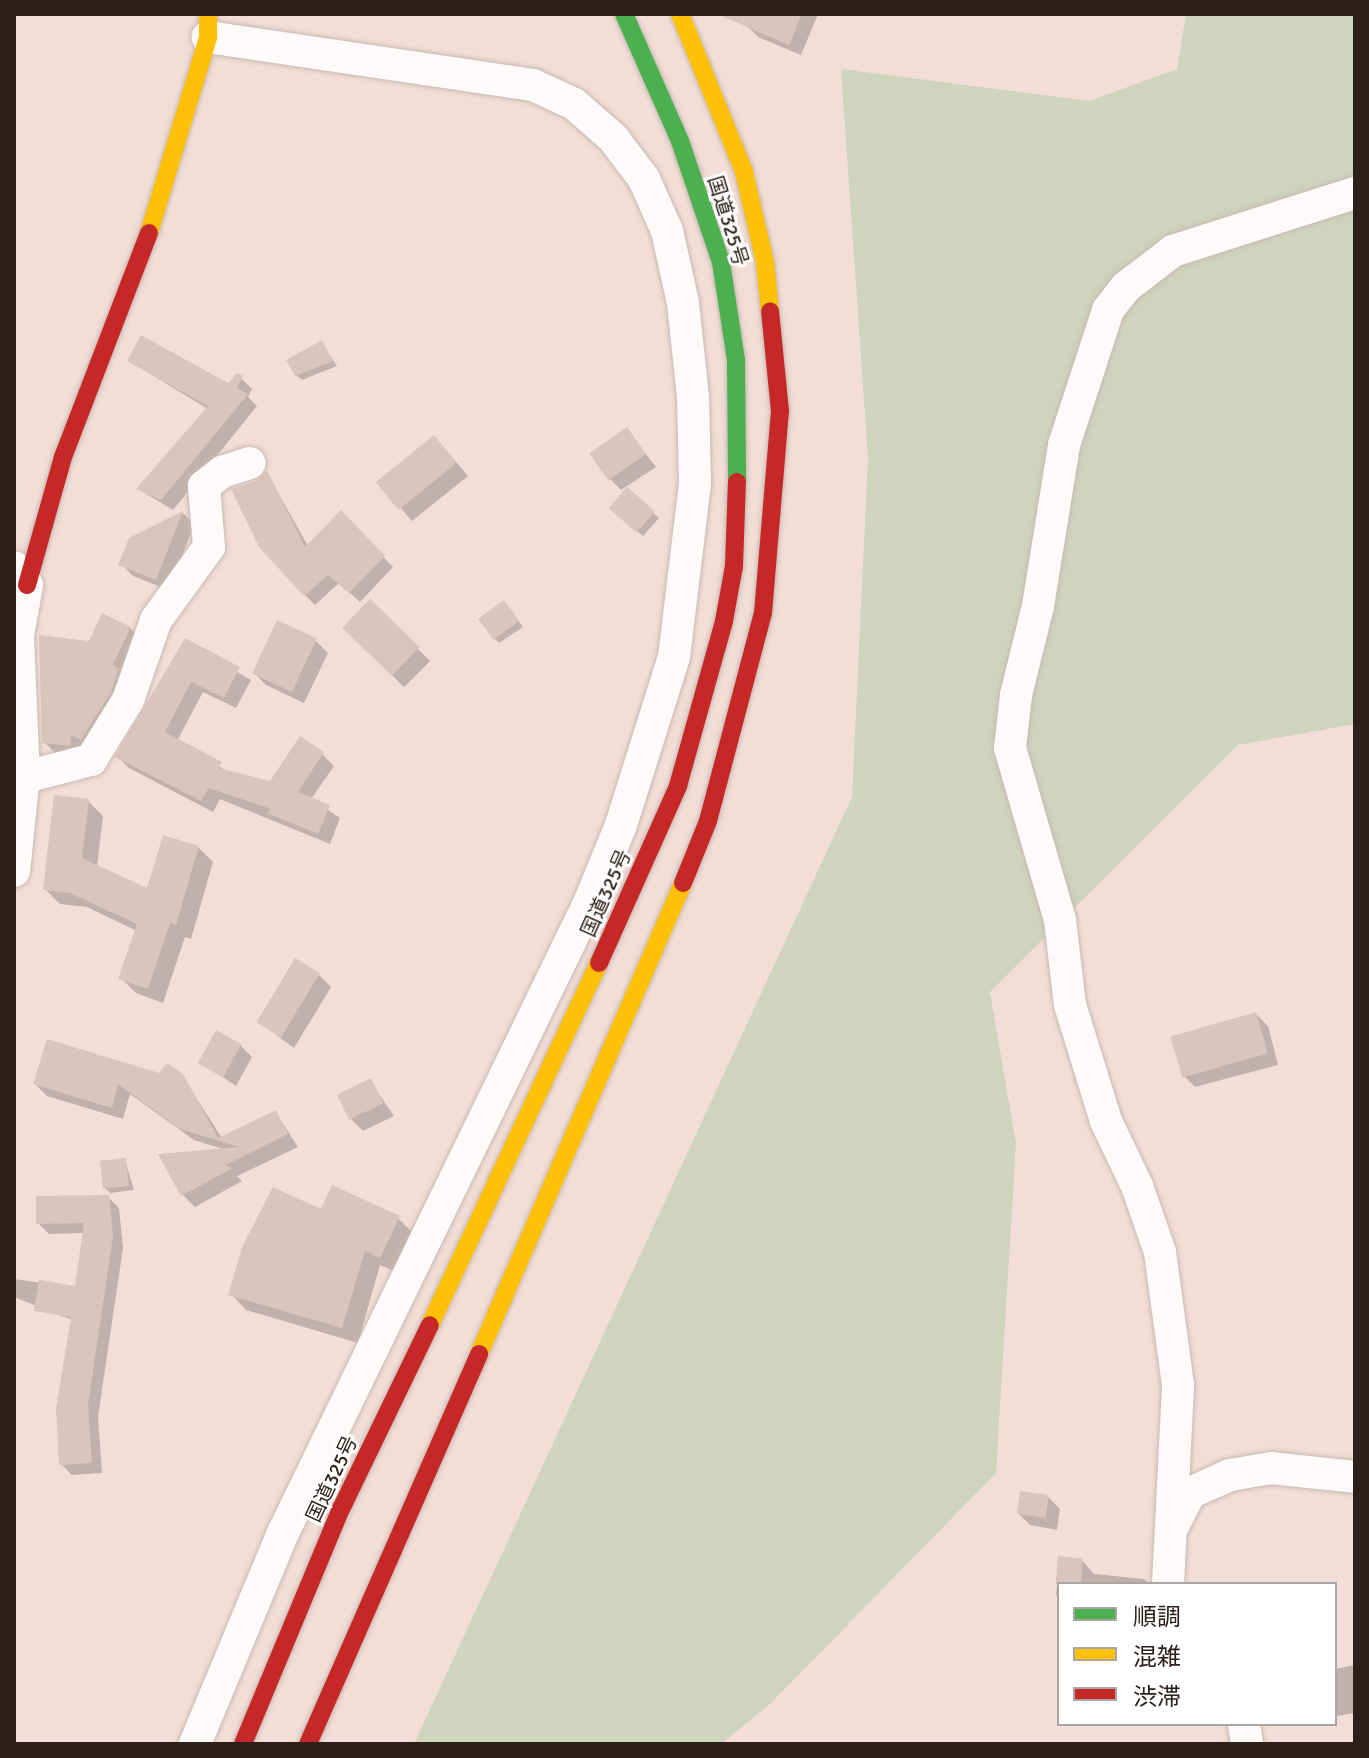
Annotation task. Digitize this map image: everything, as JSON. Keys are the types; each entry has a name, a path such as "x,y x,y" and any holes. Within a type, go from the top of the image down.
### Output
{"main road":[{"name":"国道325号","path":"243,1744 341,1509 530,1117 678,786 724,621 739,485 736,360 725,290 680,141 624,14"},
{"name":"国道325号","path":"308,1744 661,938 708,821 763,613 780,411 765,262 744,172 680,14"},
{"path":"20,576 166,187 208,25"}],"street":[{"path":"195,1744 283,1533 589,903 621,825 674,657 695,484 687,334 667,231 644,179 613,138 574,104 533,85 208,25"},
{"path":"1168,1582 1178,1385 1160,1252 1137,1186 1106,1121 1070,1005 1060,920 1010,748 1016,695 1038,606 1064,445 1108,310 1126,287 1173,251 1355,193"},
{"path":"19,778 91,760 128,700 156,620 209,547 204,486 222,472 250,463"},
{"path":"14,871 19,778 20,576"},
{"path":"1169,1533 1190,1493 1230,1475 1271,1468 1355,1477"}],"green space":[{"path":"1186,14 1355,14 1355,724 1238,745 990,992 1016,1143 996,1473 771,1703 721,1744 414,1744 852,797 868,458 841,69 1089,101 1177,69"}],"building":[{"path":"717,14 802,14 789,45"},
{"path":"141,335 228,383 237,373 243,376 237,388 248,394 161,500 136,489 208,406 127,361"},
{"path":"322,340 333,361 295,376 286,360"},
{"path":"627,427 646,454 608,480 589,453"},
{"path":"434,435 457,463 398,510 376,482"},
{"path":"267,470 305,547 341,510 385,556 349,593 328,575 304,596 259,547 231,489 257,481"},
{"path":"627,487 655,511 637,532 609,508"},
{"path":"183,511 156,580 118,565 129,538"},
{"path":"370,599 420,647 392,676 342,628"},
{"path":"504,600 519,621 493,640 478,619"},
{"path":"102,613 131,627 113,665 119,669 111,692 81,740 71,735 70,746 42,743 39,635 89,641"},
{"path":"277,620 317,639 292,692 252,673"},
{"path":"185,638 240,667 224,698 191,682 165,732 222,762 218,768 270,781 300,736 324,752 298,792 330,805 318,834 267,813 271,809 208,788 201,801 115,757"},
{"path":"54,795 89,799 82,858 147,888 163,835 199,846 176,925 170,923 148,989 118,979 137,924 70,893 43,890"},
{"path":"295,958 320,973 281,1037 256,1022"},
{"path":"1256,1012 1268,1053 1182,1078 1170,1037"},
{"path":"216,1030 241,1044 223,1077 198,1063"},
{"path":"47,1039 159,1073 167,1063 183,1074 218,1138 276,1110 288,1134 225,1165 233,1168 181,1196 158,1154 239,1147 180,1129 118,1084 112,1108 33,1084"},
{"path":"371,1078 383,1103 349,1120 337,1095"},
{"path":"126,1158 129,1186 103,1189 100,1161"},
{"path":"332,1185 400,1216 380,1258 365,1251 342,1328 228,1295 243,1245 273,1187 321,1209"},
{"path":"109,1195 113,1236 88,1405 92,1463 59,1465 56,1409 71,1317 34,1311 39,1280 75,1286 84,1223 36,1224 36,1196"},
{"path":"1020,1491 1049,1495 1046,1518 1017,1514"},
{"path":"1058,1556 1083,1558 1081,1582 1056,1584"}],"traffic: fast":[{"path":"624,14 680,141 721,262 736,360 737,482"}],"traffic: slow":[{"path":"149,233 208,37 208,14"},
{"path":"680,14 744,172 765,262 770,311"},
{"path":"479,1354 683,883"},
{"path":"430,1325 599,963"}],"traffic: jam":[{"path":"27,585 63,457 149,233"},
{"path":"683,883 708,821 763,613 780,411 770,311"},
{"path":"599,963 678,786 724,621 734,566 737,482"},
{"path":"243,1744 341,1509 430,1325"},
{"path":"308,1744 479,1354"}]}
